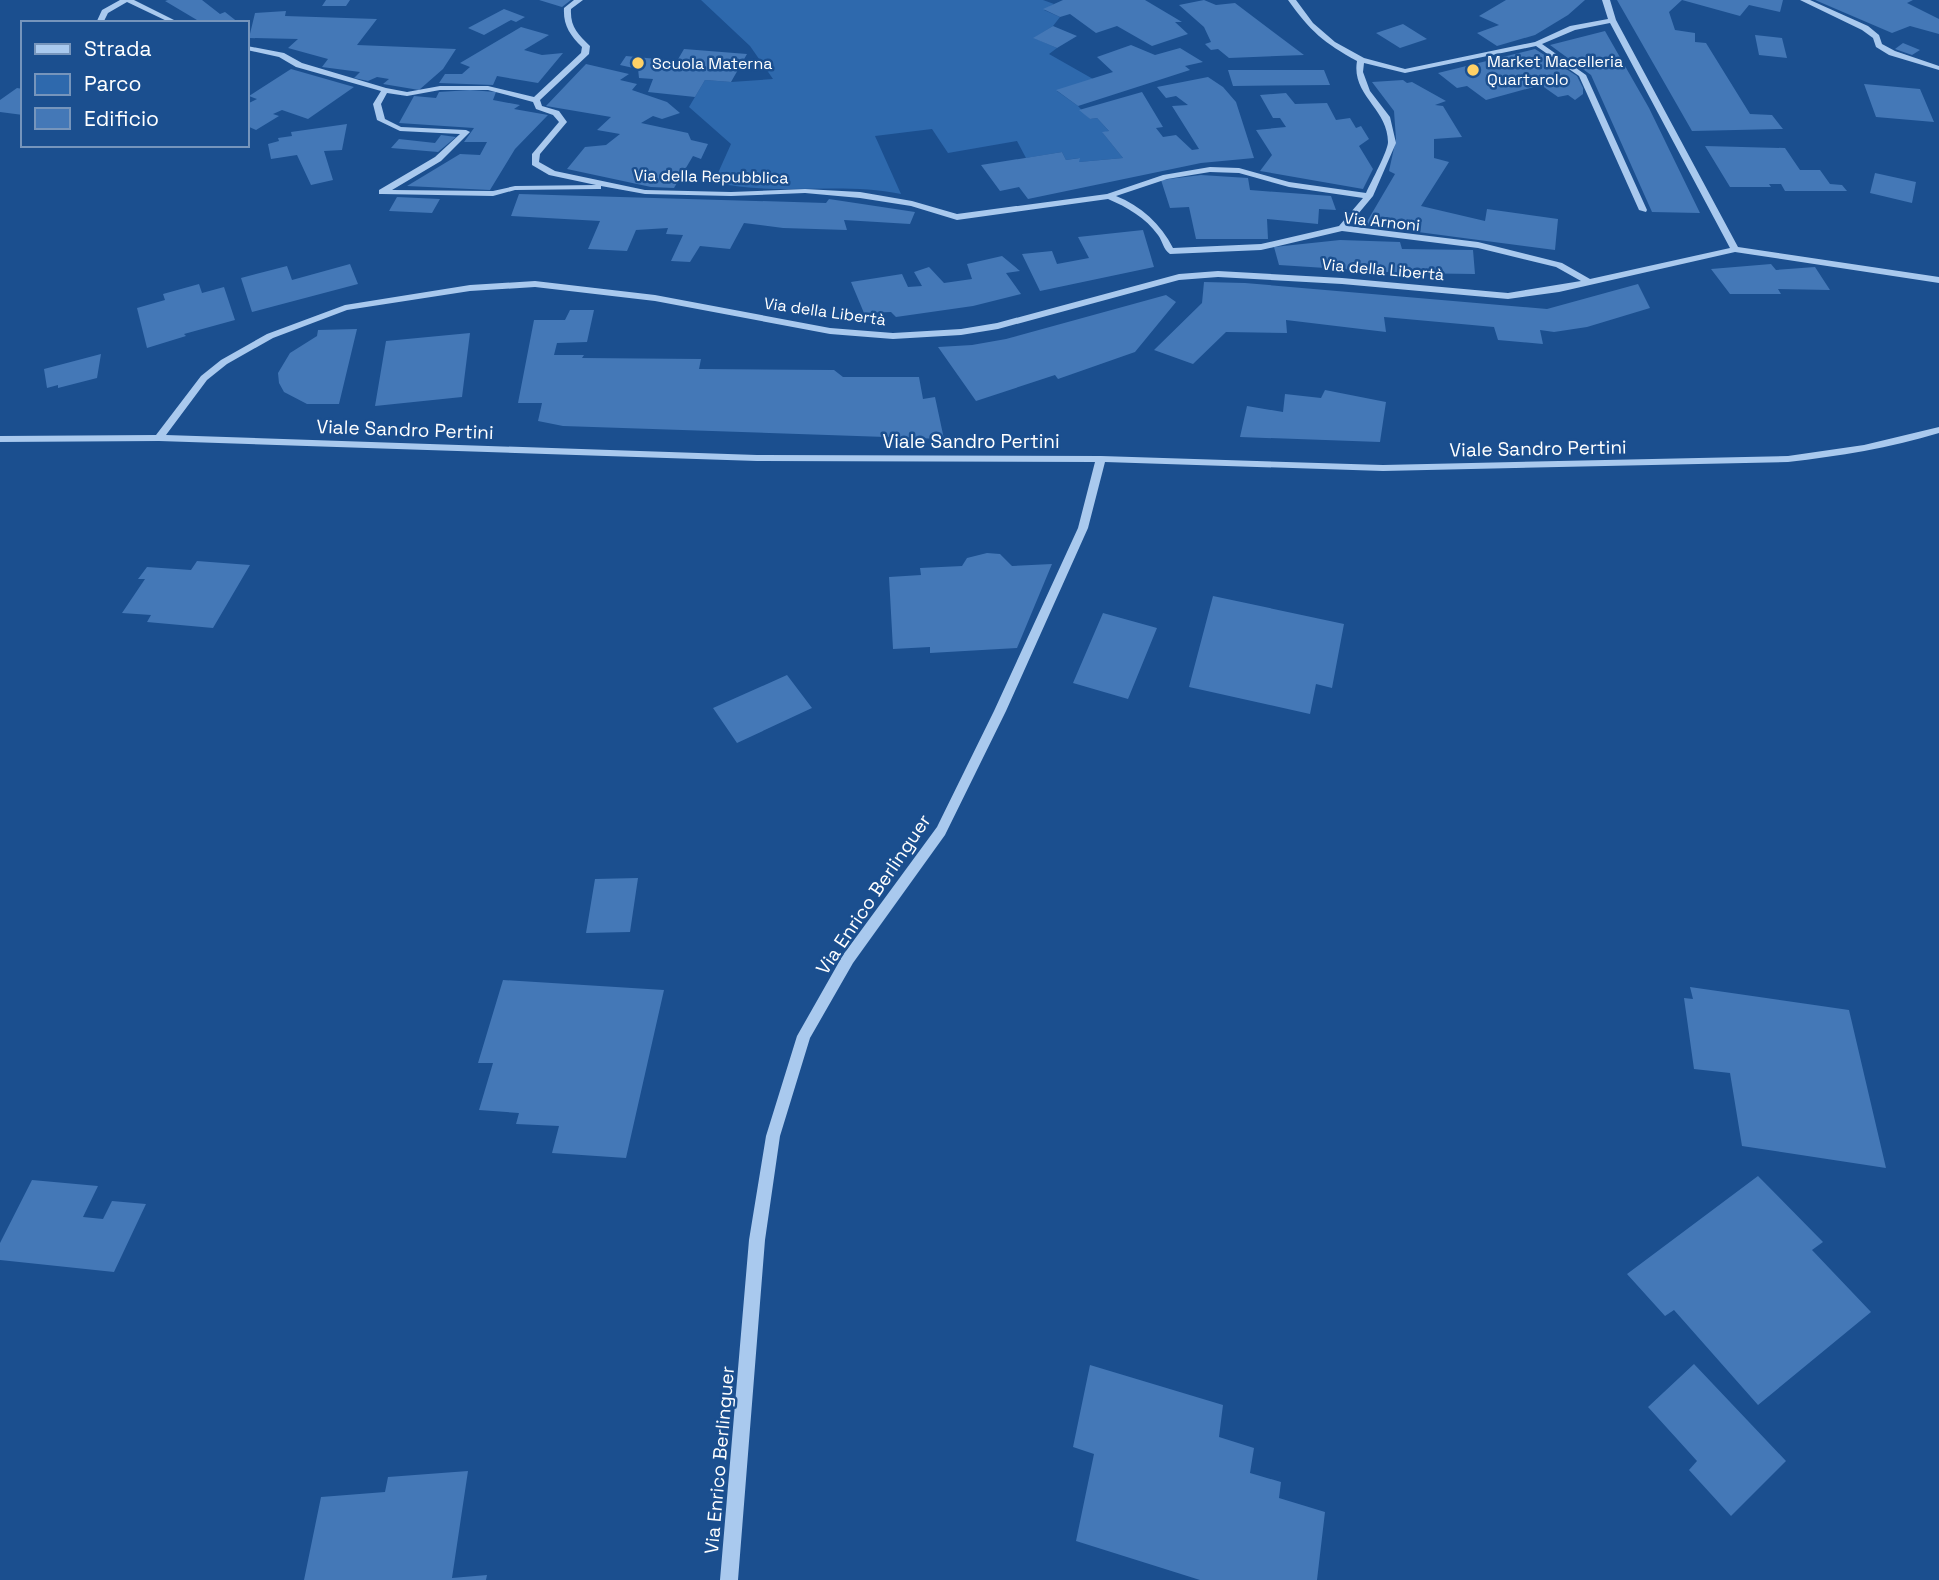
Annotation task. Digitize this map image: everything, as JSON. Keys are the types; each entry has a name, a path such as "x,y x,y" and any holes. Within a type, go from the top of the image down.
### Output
{"street":[{"path":"100,21 105,12 126,0 173,21"},
{"path":"146,0 151,11"},
{"path":"536,100 585,54 586,46 571,33 567,17 568,8 579,0"},
{"path":"1292,0 1310,25 1332,44 1361,60 1405,71 1537,44 1573,28 1612,20"},
{"path":"1606,0 1612,20 1735,249"},
{"path":"1804,0 1865,28 1876,37 1879,45 1892,52 1939,68"},
{"path":"1537,44 1582,75 1643,210"},
{"name":"Via della Repubblica","path":"248,47 281,55 299,65 385,90 407,94 440,88 488,88 536,100 539,107 556,113 563,122 536,154 535,163 552,173 605,186 645,192 731,194 804,191 860,195 912,204 957,217 1109,195 1154,178 1195,170 1228,169 1251,173 1276,182 1370,196"},
{"path":"1342,228 1370,196 1392,143 1386,117 1366,91 1359,72 1361,60"},
{"path":"382,192 438,160 454,147 466,132 400,129 381,120 377,104 385,90"},
{"path":"382,192 493,194 515,188 582,189 605,186"},
{"name":"Via Arnoni","path":"1109,195 1133,206 1162,234 1170,251 1261,247 1342,228 1478,245 1559,265 1587,281"},
{"name":"Via della Libertà","path":"159,438 204,378 246,348 270,336 345,308 470,288 535,284 655,298 830,331 892,336 949,334 998,326 1179,277 1253,275 1508,296 1559,289 1735,249 1939,280"},
{"name":"Viale Sandro Pertini","path":"0,439 159,438 757,458 1101,459 1383,468 1728,463 1845,452 1898,442 1939,430"},
{"name":"Via Enrico Berlinguer","path":"729,1580 757,1240 774,1136 804,1036 848,959 941,831 1000,711 1083,528 1101,459"}],"green space":[{"path":"701,0 1043,0 1054,4 1044,10 1060,17 1053,26 1034,38 1057,48 1049,54 1093,79 1057,91 1078,106 1090,119 1097,118 1109,131 1103,133 1123,158 1079,162 1079,158 1066,160 1062,152 1026,158 1017,141 948,153 932,129 875,136 901,194 878,190 760,188 714,182 731,144 689,107 705,80 731,82 773,79 750,46"}],"building":[{"path":"202,0 220,14 225,12 236,21 199,21 165,1"},
{"path":"326,0 350,0 346,6 322,6"},
{"path":"539,0 571,0 562,7"},
{"path":"1063,0 1145,0 1182,22 1175,22 1188,34 1152,46 1117,26 1096,33 1070,14 1060,17 1043,9"},
{"path":"1204,0 1216,5 1235,3 1304,55 1229,58 1218,49 1211,50 1205,44 1211,42 1204,27 1179,5"},
{"path":"1506,0 1585,0 1568,15 1535,35 1497,46 1477,33 1499,25 1479,16"},
{"path":"1617,0 1682,0 1669,12 1675,30 1695,33 1695,42 1706,43 1750,114 1772,115 1783,129 1692,131"},
{"path":"1682,0 1783,0 1780,12 1749,5 1740,16"},
{"path":"1815,0 1913,0 1907,3 1939,19 1939,34 1910,26 1892,33"},
{"path":"504,9 525,17 516,22 511,20 484,35 468,28"},
{"path":"286,11 285,16 377,19 357,45 456,49 443,69 419,90 383,84 389,79 377,77 368,81 354,78 360,72 322,67 328,59 288,48 298,39 249,38 255,13"},
{"path":"1403,24 1427,39 1400,48 1376,33"},
{"path":"1053,26 1077,36 1057,48 1033,38"},
{"path":"521,27 549,35 524,50 542,55 563,53 538,83 497,76 493,85 439,83 445,74 462,74 470,67 460,63"},
{"path":"1605,31 1649,108 1700,213 1652,212 1591,75 1550,45"},
{"path":"1755,35 1782,38 1787,58 1759,55"},
{"path":"1903,43 1920,50 1912,55 1895,49"},
{"path":"1131,45 1155,55 1180,48 1203,62 1185,66 1190,70 1078,106 1056,90 1113,72 1097,57"},
{"path":"684,49 747,54 731,82 705,80 695,97 648,92 653,79 639,78 638,69 620,65 626,56 677,61"},
{"path":"1535,49 1577,76 1583,94 1575,100 1568,95 1558,97 1541,85 1486,100 1467,86 1457,88 1438,73"},
{"path":"586,64 629,74 620,80 637,84 632,90 667,102 680,113 662,119 653,116 641,123 688,133 691,140 708,144 701,159 693,156 674,188 651,187 567,169 585,147 606,145 620,134 597,130 611,117 546,106"},
{"path":"291,69 354,87 308,119 282,110 273,114 279,116 256,130 248,126 248,104 257,99 249,96"},
{"path":"1228,70 1324,70 1330,85 1233,86"},
{"path":"1208,77 1223,87 1236,102 1254,158 1201,163 1028,199 1019,187 1000,191 981,165 1062,152 1066,160 1080,158 1079,162 1123,158 1102,132 1109,131 1097,118 1090,119 1079,110 1142,92 1163,127 1156,128 1163,137 1176,135 1192,150 1199,149 1172,106 1188,105 1176,96 1166,98 1157,87"},
{"path":"1372,82 1412,82 1446,101 1435,105 1443,106 1462,137 1434,139 1434,158 1449,162 1421,206 1485,221 1487,209 1558,219 1555,250 1365,225 1395,174 1389,171 1396,139 1394,111"},
{"path":"1864,84 1920,89 1934,122 1876,117"},
{"path":"17,88 21,89 21,115 0,112 0,100"},
{"path":"439,92 496,92 493,100 520,105 514,109 548,115 515,149 490,190 407,186 460,154 480,155 487,142 464,142 474,128 399,123 414,96 436,98"},
{"path":"1286,93 1295,104 1327,103 1336,120 1350,118 1356,128 1361,126 1369,139 1359,146 1373,169 1363,189 1260,171 1272,155 1256,130 1286,127 1280,118 1273,118 1260,95"},
{"path":"347,124 342,150 324,151 333,180 311,185 297,155 271,159 268,144 279,141 278,138 292,136 291,132"},
{"path":"441,135 456,137 438,152 391,148 399,139 435,143"},
{"path":"1705,146 1785,148 1800,170 1820,170 1830,184 1842,185 1847,191 1785,191 1781,184 1769,184 1771,187 1730,187"},
{"path":"1875,173 1916,182 1912,203 1870,193"},
{"path":"1201,175 1248,178 1250,190 1331,196 1336,210 1319,209 1318,224 1267,219 1268,239 1196,239 1189,207 1170,208 1161,180"},
{"path":"519,194 826,203 829,199 915,212 910,224 844,220 847,230 783,228 744,223 730,249 700,246 690,262 671,261 683,235 666,234 668,228 636,230 627,251 588,249 600,221 511,216"},
{"path":"397,197 440,199 432,213 389,211"},
{"path":"1143,230 1154,267 1040,291 1022,254 1052,251 1057,264 1089,258 1078,237"},
{"path":"1340,240 1400,242 1402,249 1473,250 1475,274 1403,273 1279,265 1274,247"},
{"path":"1002,256 1020,271 1006,273 1021,294 973,306 896,317 891,312 864,313 851,282 902,274 908,287 922,286 914,272 929,267 944,283 972,279 967,264"},
{"path":"350,264 358,284 252,312 241,278 287,266 292,280"},
{"path":"1771,264 1776,270 1815,267 1830,290 1778,289 1781,294 1730,294 1711,269"},
{"path":"1204,282 1245,283 1547,309 1638,284 1650,308 1587,327 1554,332 1540,330 1543,344 1498,340 1494,327 1384,317 1386,332 1286,320 1287,333 1226,332 1193,364 1154,350 1202,303"},
{"path":"199,284 202,293 224,287 235,320 184,334 186,336 147,348 137,308 165,300 163,294"},
{"path":"1166,295 1176,302 1135,352 1058,379 1055,375 976,401 938,347 1006,339"},
{"path":"570,310 594,310 587,342 557,343 554,355 584,355 582,358 701,359 699,369 834,370 843,377 919,377 923,399 935,397 944,439 563,426 538,421 542,403 518,403 534,320 565,320"},
{"path":"357,329 339,404 307,404 284,392 278,373 290,353 317,336 318,330"},
{"path":"470,333 462,397 375,406 386,341"},
{"path":"101,354 97,378 58,388 58,385 47,388 44,369"},
{"path":"1325,390 1386,402 1380,442 1240,437 1247,406 1283,412 1285,394 1321,398"},
{"path":"987,553 1000,554 1012,566 1052,564 1017,648 930,653 930,647 893,649 889,577 921,575 920,568 962,566 967,558"},
{"path":"197,561 250,565 213,628 147,622 151,615 122,613 145,579 138,579 147,567 191,570"},
{"path":"1213,596 1344,624 1332,688 1316,684 1310,714 1189,687"},
{"path":"1103,613 1157,628 1128,699 1073,683"},
{"path":"787,675 812,708 737,743 713,708"},
{"path":"638,878 630,932 586,933 595,879"},
{"path":"503,980 664,990 626,1158 552,1153 559,1126 516,1124 519,1113 479,1110 493,1063 478,1063"},
{"path":"1690,987 1849,1010 1886,1168 1742,1146 1730,1073 1694,1069 1684,998 1693,999"},
{"path":"1758,1176 1823,1242 1812,1250 1871,1312 1758,1405 1674,1310 1665,1316 1627,1274"},
{"path":"32,1180 98,1186 83,1217 103,1219 112,1201 146,1204 114,1272 0,1260 0,1243"},
{"path":"1694,1364 1786,1461 1731,1516 1689,1470 1697,1461 1648,1407"},
{"path":"1090,1365 1223,1405 1219,1437 1254,1448 1250,1473 1281,1482 1279,1498 1325,1512 1317,1580 1200,1580 1076,1541 1094,1454 1073,1447"},
{"path":"468,1471 452,1578 487,1575 486,1580 304,1580 321,1497 385,1492 388,1477"}],"place":[{"name":"Scuola Materna","path":"638,63"},
{"name":"Market Macelleria Quartarolo","path":"1473,70"}]}
